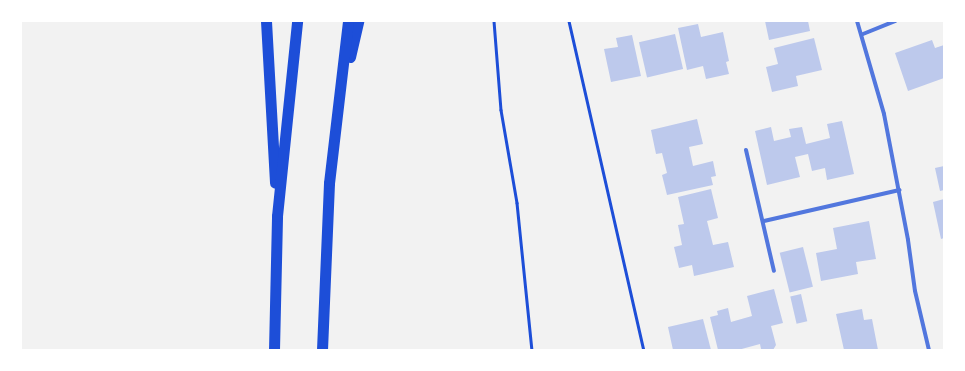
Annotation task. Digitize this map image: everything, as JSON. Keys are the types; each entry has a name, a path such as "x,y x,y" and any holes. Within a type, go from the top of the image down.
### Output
{"highway":[{"path":"266,21 277,216 274,350"},
{"path":"277,216 297,21"},
{"path":"322,350 329,183 348,21"},
{"path":"336,119 358,21"}],"street":[{"path":"858,21 863,34 884,114 899,190 915,291 929,350"},
{"path":"863,34 896,21"},
{"path":"746,150 764,221 774,271"},
{"path":"764,221 899,190"}],"path":[{"path":"494,21 501,110 517,203 532,350"},
{"path":"569,21 644,350"}],"building":[{"path":"765,21 808,21 810,31 769,40"},
{"path":"698,24 701,37 723,32 729,61 726,62 729,74 706,79 703,66 687,70 678,28"},
{"path":"675,34 683,69 647,77 639,42"},
{"path":"632,35 641,76 611,82 604,49 618,47 616,38"},
{"path":"814,38 822,70 796,76 798,86 772,92 766,67 778,64 774,48"},
{"path":"932,40 935,48 944,45 944,78 908,91 895,53"},
{"path":"697,119 703,144 689,147 693,166 713,161 716,176 711,177 713,185 667,195 662,175 667,173 662,153 656,154 651,130"},
{"path":"842,121 854,174 827,180 825,168 812,171 808,154 795,157 800,177 767,185 755,131 771,127 774,141 791,137 789,129 802,127 806,144 830,138 827,124"},
{"path":"944,166 944,190 940,191 935,168"},
{"path":"711,189 718,218 707,221 713,245 728,242 734,267 694,276 692,265 679,268 674,247 682,245 678,225 684,224 678,197"},
{"path":"944,199 944,238 941,239 933,202"},
{"path":"869,221 876,259 856,262 858,274 821,281 816,253 837,249 833,228"},
{"path":"803,247 813,287 790,293 780,253"},
{"path":"774,289 783,323 771,326 776,345 773,350 761,349 760,344 738,350 718,350 710,317 718,315 717,311 728,308 731,322 752,316 747,296"},
{"path":"801,294 807,321 797,324 790,296"},
{"path":"862,309 864,320 872,319 878,350 844,350 836,314"},
{"path":"703,319 711,350 673,350 668,327"}]}
